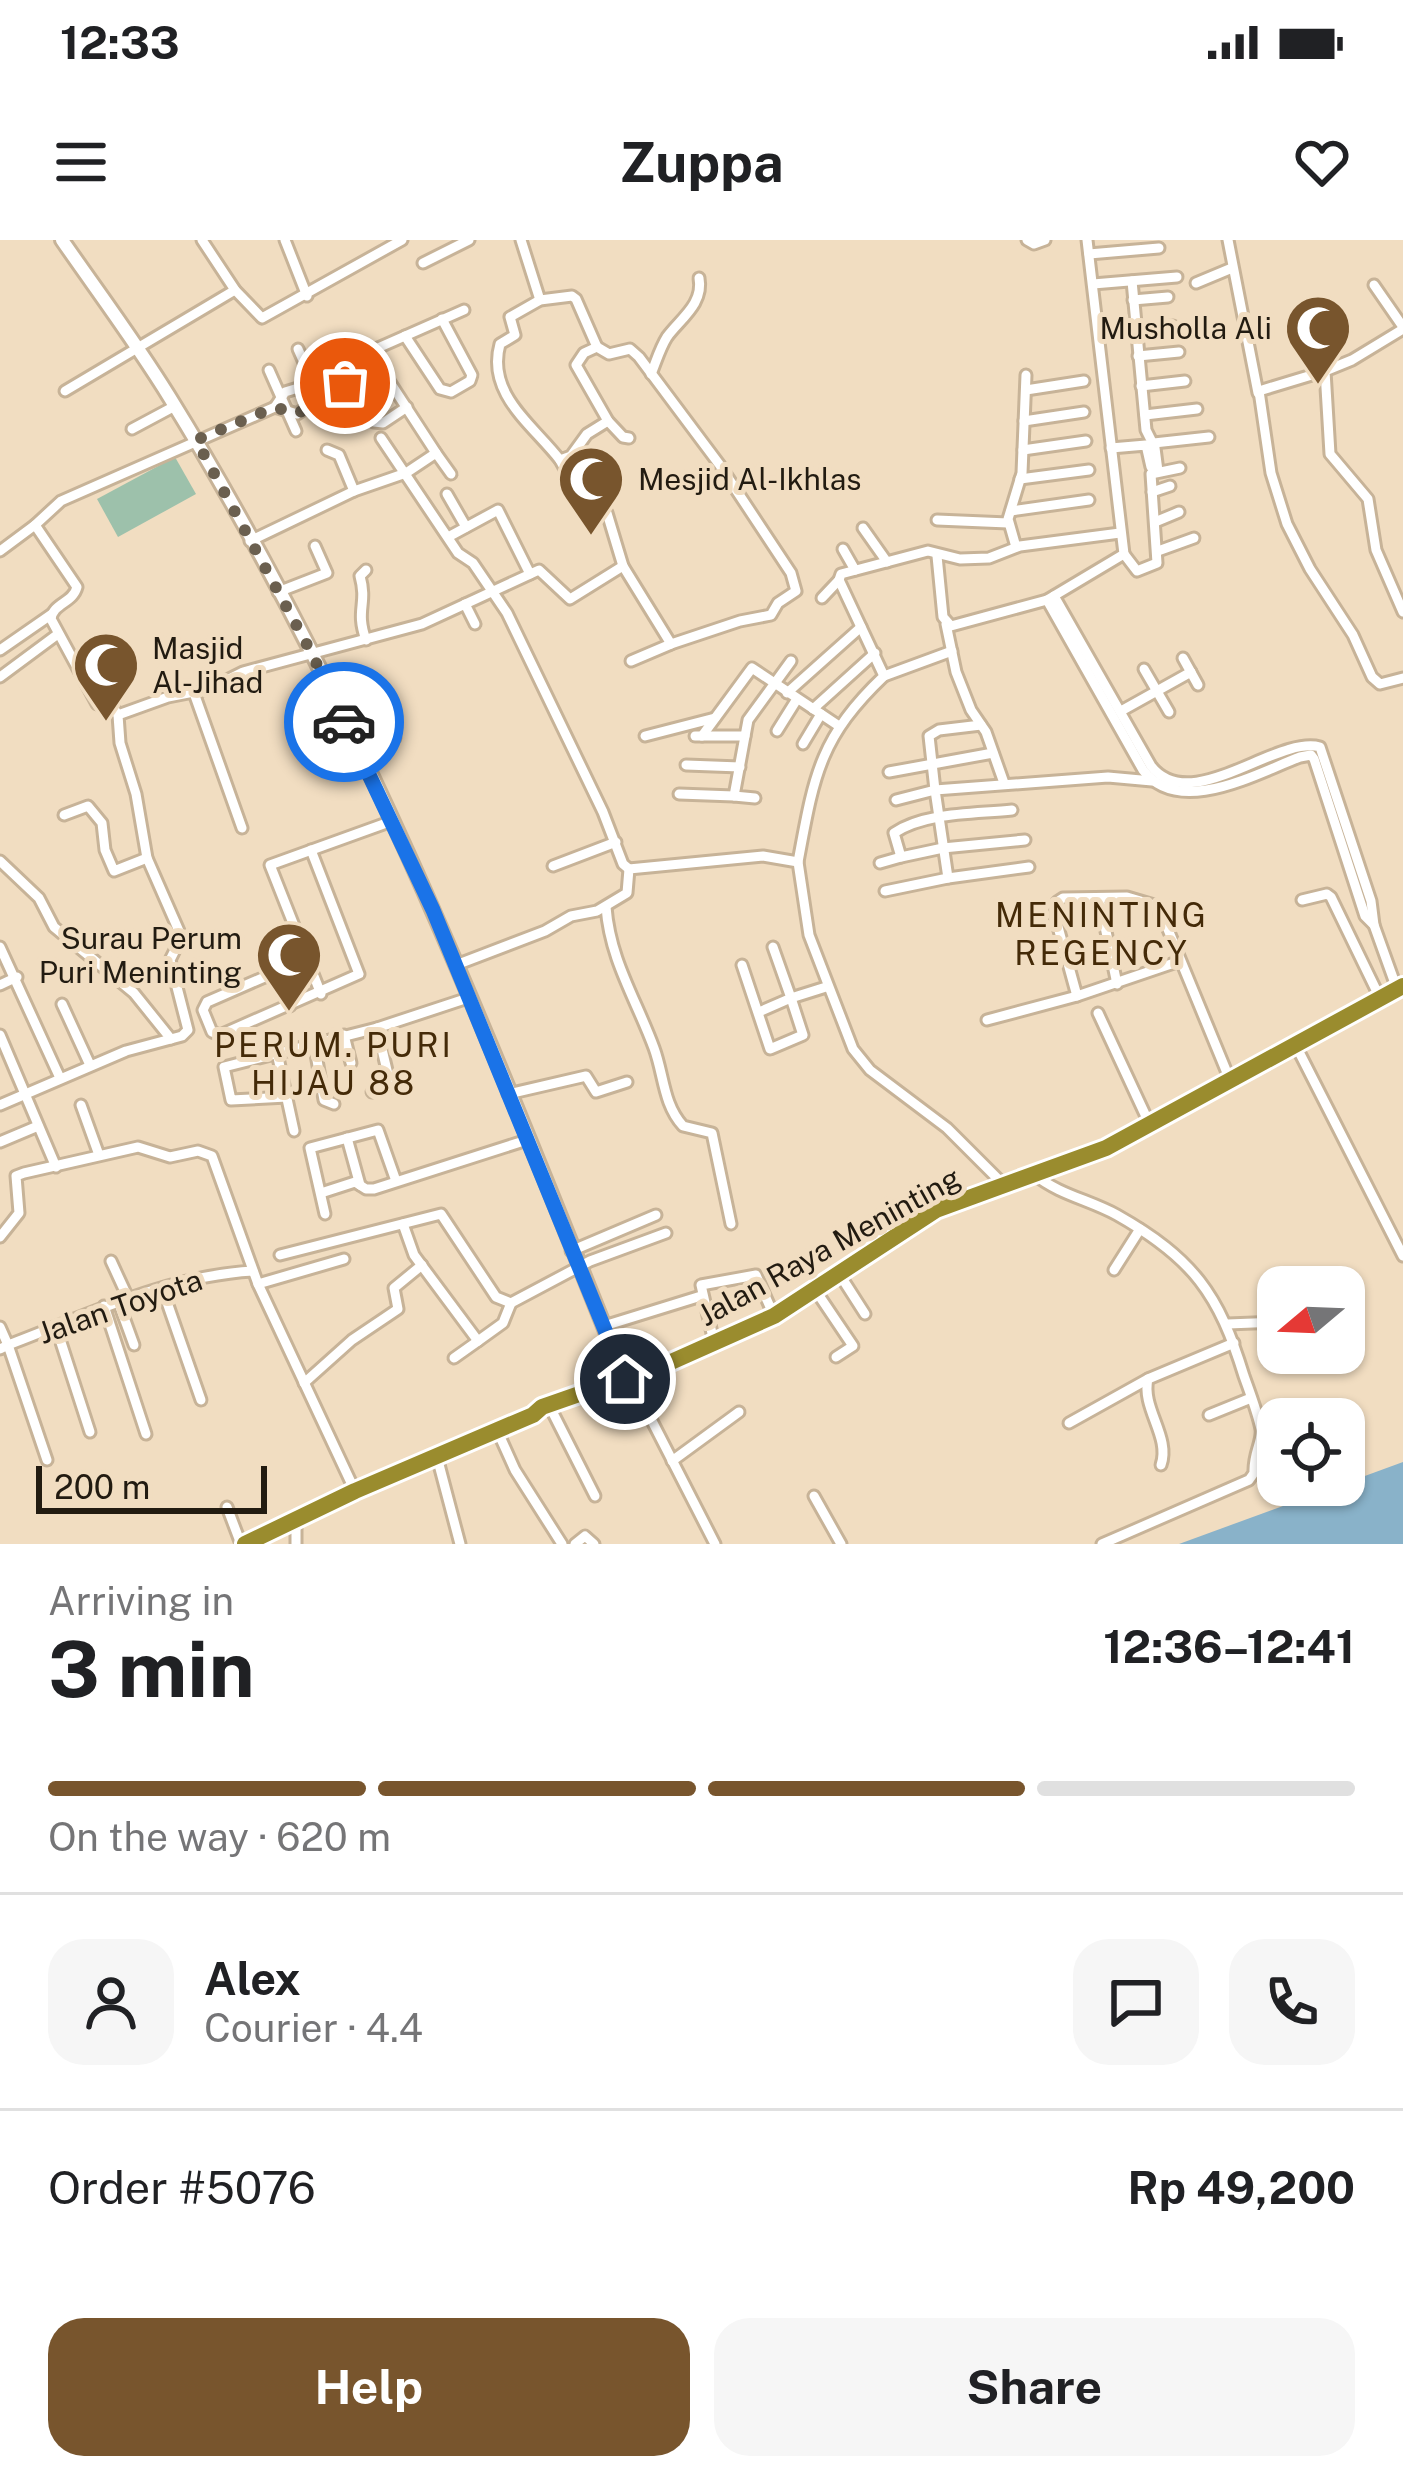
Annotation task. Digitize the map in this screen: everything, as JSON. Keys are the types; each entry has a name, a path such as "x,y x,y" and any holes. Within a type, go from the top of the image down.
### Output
{"highway":[{"name":"Jalan Raya Meninting","path":"532,1415 774,1316 936,1210 1106,1148 1394,991"},
{"name":"Jalan Raya Meninting","path":"243,1544 355,1491 601,1388"}],"main road":[{"path":"62,240 196,440 312,654 456,965 577,1268 627,1378"}],"street":[{"path":"202,240 235,290 262,318 402,240"},
{"path":"285,240 307,296"},
{"path":"422,263 469,240"},
{"path":"521,240 539,300"},
{"path":"1028,240 1034,244 1045,240"},
{"path":"1087,240 1120,533 1124,554 1141,572 1157,563 1158,551 1151,474 1154,443 1144,415 1132,280"},
{"path":"1228,240 1271,473 1302,555 1353,635 1373,679 1380,684 1403,678"},
{"path":"1089,254 1159,248"},
{"path":"1196,283 1232,268"},
{"path":"651,374 665,342 682,324 699,293 699,278"},
{"path":"1093,284 1177,278"},
{"path":"1258,393 1346,364 1403,328 1374,286"},
{"path":"65,391 235,290"},
{"path":"631,661 740,620 768,617 796,588 719,464 630,349 607,354 597,347 574,297 539,300 510,317 515,335 500,344 496,368 518,413 560,460 588,512 607,513 623,566 671,644"},
{"path":"1133,300 1168,297"},
{"path":"280,405 297,414 344,378 347,360 464,310"},
{"path":"405,336 440,389 451,392 472,377 442,319"},
{"path":"1098,325 1115,324"},
{"path":"1136,329 1174,326"},
{"path":"597,347 584,353 576,365 608,421 623,438 629,438"},
{"path":"298,349 313,383"},
{"path":"369,350 451,474"},
{"path":"1138,356 1179,352"},
{"path":"268,370 280,405 296,431"},
{"path":"1325,370 1330,454 1368,499 1376,550 1403,613"},
{"path":"1016,547 1008,523 1021,479 1026,375"},
{"path":"0,551 53,505 280,405 313,383 344,378"},
{"path":"344,378 376,422 383,423 407,407"},
{"path":"1026,390 1084,381"},
{"path":"1141,386 1185,381"},
{"path":"132,430 175,406"},
{"path":"1144,415 1197,409"},
{"path":"1024,421 1084,412"},
{"path":"560,460 571,456 587,434 608,421"},
{"path":"1154,443 1209,437"},
{"path":"382,438 459,555 472,562 494,591 623,864 629,869 763,856 798,862"},
{"path":"1023,450 1086,441"},
{"path":"1111,448 1146,445 1154,469"},
{"path":"326,450 339,454 354,491"},
{"path":"250,541 354,491 406,473 436,453"},
{"path":"1154,469 1180,468"},
{"path":"1021,479 1089,470"},
{"path":"1152,492 1169,486"},
{"path":"447,494 466,526"},
{"path":"1011,511 1089,500"},
{"path":"450,536 499,510 530,574"},
{"path":"1155,522 1179,512"},
{"path":"938,520 1008,523"},
{"path":"0,650 52,614 77,587 35,525"},
{"path":"863,529 886,562"},
{"path":"822,598 841,574 928,551 937,556 989,558 1016,547 1120,533"},
{"path":"1158,551 1194,538"},
{"path":"278,592 327,573 315,545"},
{"path":"843,550 855,570"},
{"path":"946,624 1051,598 1124,554"},
{"path":"937,556 952,651 971,710 1004,783"},
{"path":"118,715 216,687 242,671 422,624 542,570 570,599 623,566"},
{"path":"366,570 360,576 365,595 358,613 366,640"},
{"path":"839,580 884,676"},
{"path":"1051,598 1152,781"},
{"path":"464,604 475,624"},
{"path":"842,621 852,608"},
{"path":"0,1106 90,1065 185,1034 189,1023 170,963 179,931 147,858 136,794 120,743 118,715 112,705 97,704 52,614"},
{"path":"777,730 792,696 861,627"},
{"path":"0,677 58,634"},
{"path":"952,651 884,676 855,703 813,780 798,862 806,920 848,1041 862,1062 946,1128 1004,1185"},
{"path":"803,744 817,712 874,653"},
{"path":"1086,658 1121,711 1131,740 1161,776 1196,783 1236,776"},
{"path":"1184,658 1198,685"},
{"path":"734,796 748,720 791,662"},
{"path":"745,736 698,736 748,668 839,726"},
{"path":"1144,669 1168,712"},
{"path":"1121,711 1191,672"},
{"path":"194,693 242,828"},
{"path":"645,736 715,718"},
{"path":"948,878 929,736 939,730 981,725"},
{"path":"359,751 395,738"},
{"path":"896,800 935,790 1108,777 1201,793 1314,744 1325,756 1342,827 1394,991"},
{"path":"889,772 993,753"},
{"path":"686,765 740,766"},
{"path":"679,794 755,799"},
{"path":"64,814 86,806 95,809 114,871 147,858"},
{"path":"901,857 895,833 903,827 1012,810"},
{"path":"321,994 270,872 273,861 392,821"},
{"path":"880,863 943,848 1025,840"},
{"path":"553,866 616,842"},
{"path":"306,959 208,1001 204,1013 212,1032 220,1035 321,994 359,971 311,850"},
{"path":"0,861 39,898 58,932 134,993 171,1040"},
{"path":"885,891 1029,867"},
{"path":"456,965 577,914 606,907 627,893 629,869"},
{"path":"1302,900 1328,894 1394,991"},
{"path":"1077,996 1055,908 1063,898 1126,896 1154,905 1161,912 1230,1081"},
{"path":"1099,898 1117,984"},
{"path":"606,907 614,958 652,1043 670,1108 683,1126 712,1132 731,1224"},
{"path":"0,946 60,1078"},
{"path":"742,965 770,1048 799,1040 802,1035 773,947"},
{"path":"987,1020 1180,961"},
{"path":"275,972 290,1006"},
{"path":"0,985 17,977"},
{"path":"759,1012 826,987"},
{"path":"287,1097 234,1101 229,1097 224,1066 376,1028 468,998"},
{"path":"62,1004 90,1065"},
{"path":"1098,1013 1150,1125"},
{"path":"372,1092 390,1083 376,1028"},
{"path":"0,1035 5,1062 25,1094 56,1167"},
{"path":"344,1035 351,1063"},
{"path":"314,1043 330,1120"},
{"path":"1295,1044 1403,1256"},
{"path":"277,1053 294,1131"},
{"path":"508,1094 586,1076 596,1092 627,1082"},
{"path":"81,1105 99,1155"},
{"path":"0,1142 38,1126"},
{"path":"326,1214 309,1150 381,1132 396,1181"},
{"path":"346,1138 360,1185"},
{"path":"321,1193 356,1182 368,1190 527,1141"},
{"path":"0,1182 142,1147 170,1157 198,1151 212,1156 258,1284 355,1491"},
{"path":"0,1237 20,1210 21,1174"},
{"path":"1035,1175 1050,1187 1107,1210 1187,1262 1228,1324 1262,1433 1249,1480 1102,1544"},
{"path":"571,1251 656,1214"},
{"path":"280,1255 444,1216 496,1297 511,1303"},
{"path":"403,1224 411,1251 478,1341"},
{"path":"1114,1270 1140,1229"},
{"path":"454,1358 503,1323 511,1303 577,1268 666,1233"},
{"path":"258,1284 344,1259"},
{"path":"111,1261 134,1345"},
{"path":"304,1383 352,1340 398,1309 394,1288 422,1265"},
{"name":"Jalan Toyota","path":"0,1328 4,1347 123,1299 211,1274 253,1271"},
{"path":"714,1342 699,1287 756,1275 774,1316"},
{"path":"840,1275 865,1314"},
{"path":"162,1288 201,1400"},
{"path":"816,1291 853,1346 836,1358"},
{"path":"604,1326 701,1296"},
{"path":"104,1306 146,1434"},
{"path":"1228,1324 1257,1323"},
{"path":"56,1327 90,1432"},
{"path":"1069,1423 1148,1379 1234,1343"},
{"path":"4,1347 47,1460"},
{"path":"627,1378 715,1544"},
{"path":"1148,1379 1146,1393 1164,1454 1160,1465"},
{"path":"1210,1415 1251,1399"},
{"path":"552,1411 595,1496"},
{"path":"672,1461 740,1412"},
{"path":"496,1430 562,1544"},
{"path":"437,1456 460,1544"},
{"path":"814,1496 841,1544"},
{"path":"227,1507 243,1544"},
{"path":"296,1519 296,1544"},
{"path":"575,1544 584,1536 593,1544"}],"green space":[{"path":"175,457 196,494 118,537 97,499"}],"water":[{"path":"1403,1462 1403,1544 1179,1544 1283,1506 1365,1506 1365,1476"}],"way so far":[{"path":"344,722 196,440 275,407 295,415 345,383"}],"place":[{"name":"Musholla Ali","path":"1318,387"},
{"name":"Mesjid Al-Ikhlas","path":"591,538"},
{"name":"Masjid Al-Jihad","path":"106,724"},
{"name":"Surau Perum Puri Meninting","path":"289,1014"}],"district":[{"name":"MENINTING REGENCY","path":"1102,934"},
{"name":"PERUM. PURI HIJAU 88","path":"334,1064"}],"route":[{"path":"344,722 433,910 625,1379"}]}
